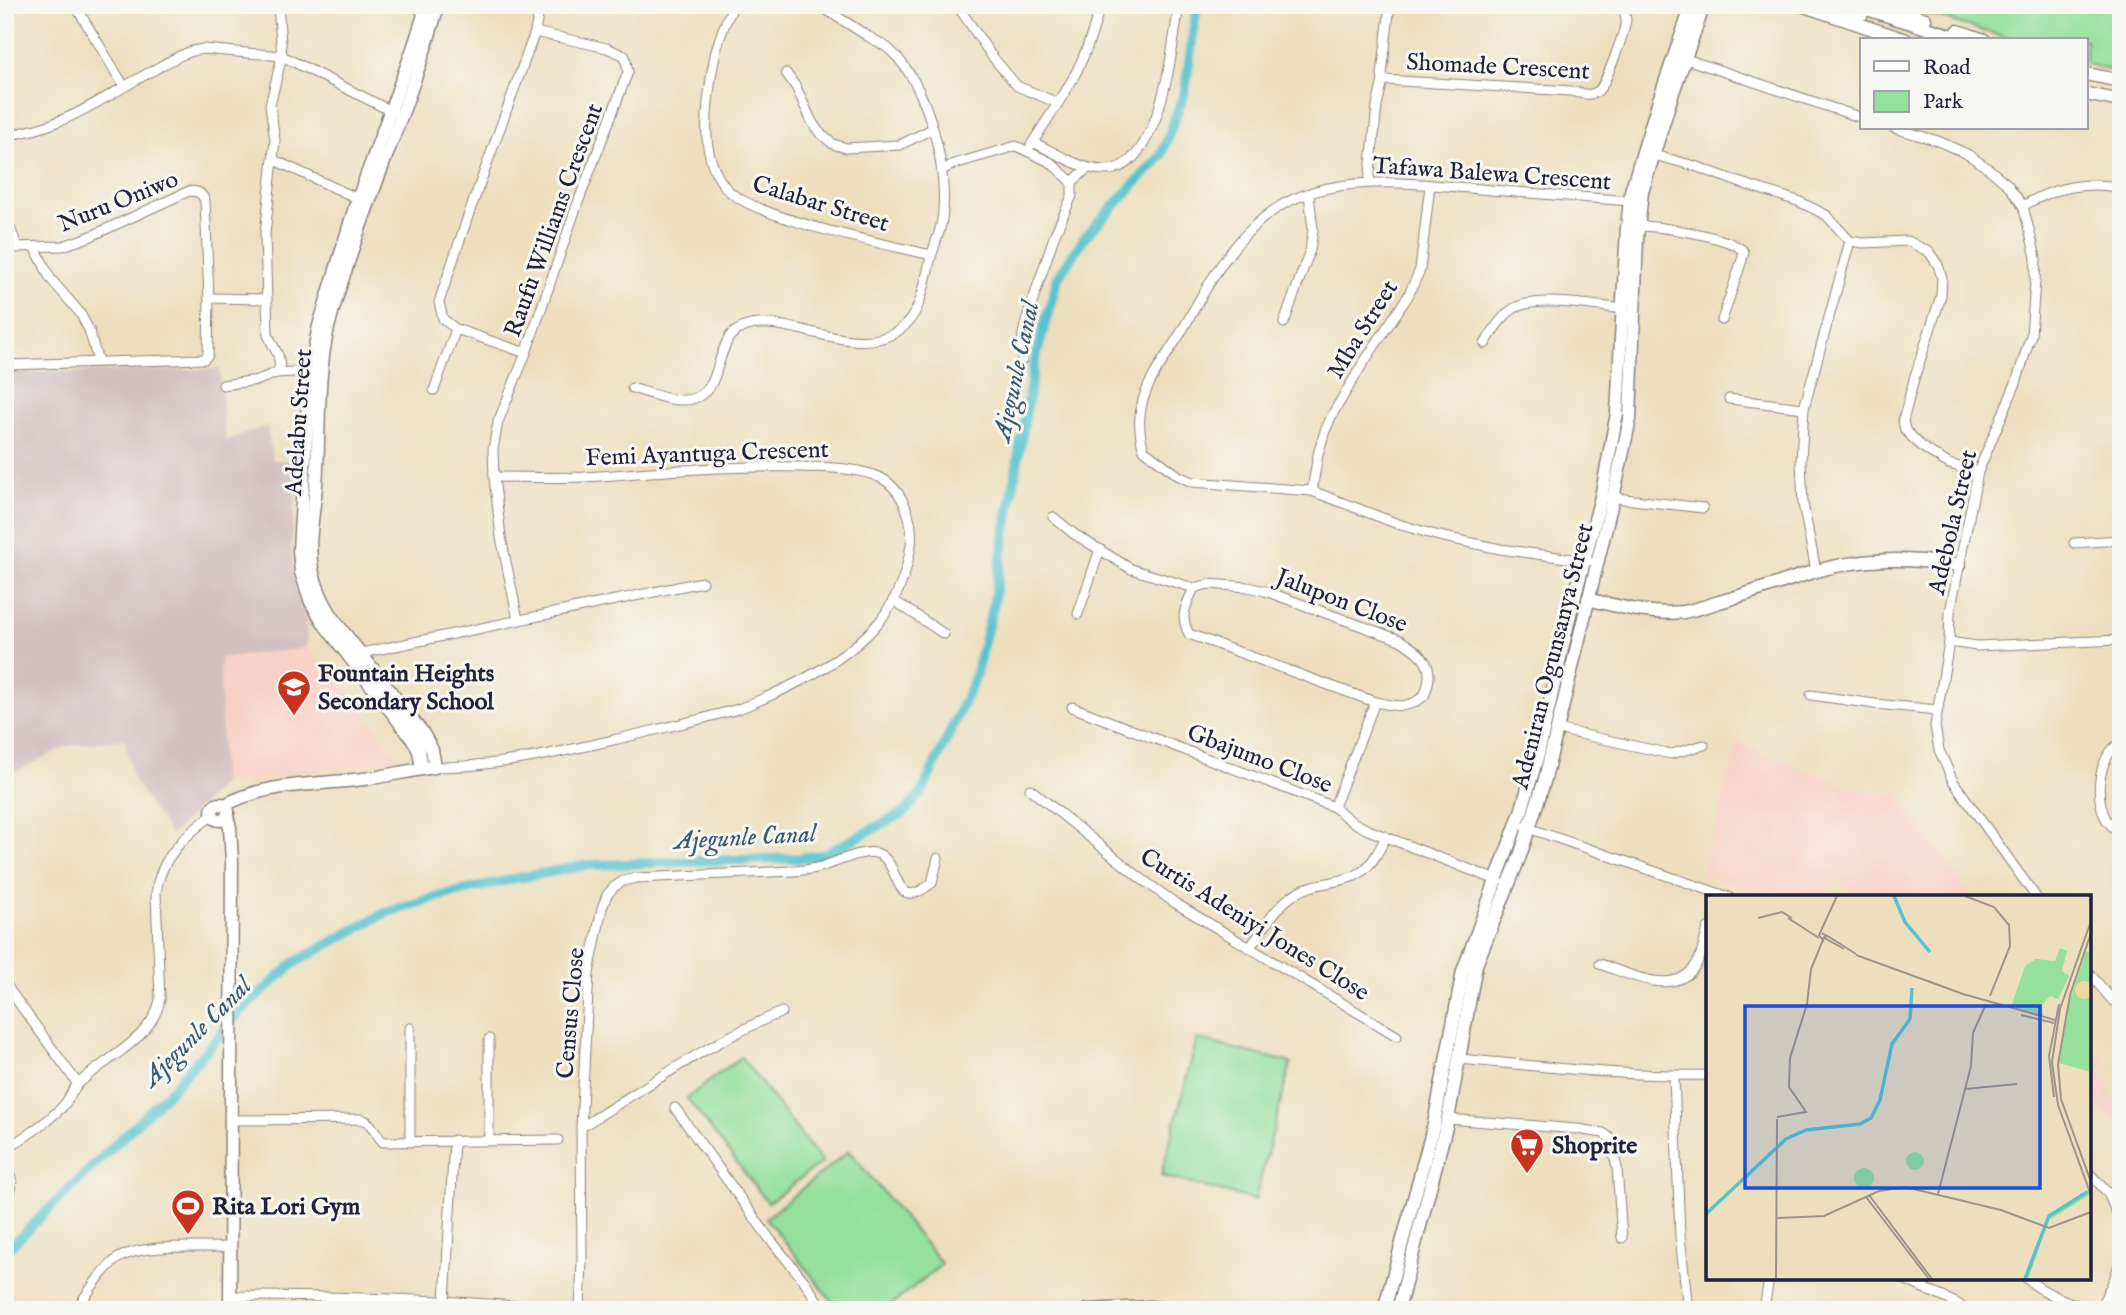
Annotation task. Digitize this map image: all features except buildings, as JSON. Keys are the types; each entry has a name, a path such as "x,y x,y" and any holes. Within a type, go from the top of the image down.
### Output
{"main road":[{"name":"Adeniran Ogunsanya Street","path":"1398,1310 1429,1164 1463,971 1522,826 1545,779 1587,599 1591,562 1630,419 1632,226 1629,201 1680,57 1692,5"},
{"name":"Adeniran Ogunsanya Street","path":"1680,57 1704,5"},
{"path":"1801,5 1900,38"},
{"path":"1835,5 1957,38"},
{"path":"1854,5 1932,38"},
{"path":"1884,5 1978,38"},
{"name":"Adelabu Street","path":"431,10 323,313 299,528 301,572 311,602 325,625 354,655 414,741 418,751 435,768"},
{"path":"2088,74 2121,80"},
{"path":"2088,94 2121,101"},
{"name":"Adeniran Ogunsanya Street","path":"1607,497 1617,413 1623,309 1632,226 1642,192 1648,153"},
{"path":"1587,599 1636,611 1683,612 1850,563 1909,558 1959,565"},
{"name":"Adeniran Ogunsanya Street","path":"1522,826 1570,614 1591,562"},
{"path":"213,815 219,819 253,792 435,768"},
{"path":"226,811 230,827 232,862 230,1310"},
{"name":"Adeniran Ogunsanya Street","path":"1384,1310 1429,1164 1448,1119 1476,965 1501,882"},
{"path":"1086,1310 1149,1307 1189,1310"}],"street":[{"path":"75,5 124,86"},
{"path":"276,373 280,367 278,355 268,335 265,234 275,140 270,105 282,56 278,5"},
{"path":"409,5 431,10"},
{"path":"434,390 456,329 443,319 439,302 535,32 540,5"},
{"name":"Calabar Street","path":"734,5 720,34 714,55 706,123 710,161 725,188 736,198 773,214 931,255"},
{"path":"632,388 689,401 708,389 734,332 760,322 851,341 872,341 900,331 918,309 941,225 943,194 942,170 923,99 909,70 890,50 819,5"},
{"path":"957,5 991,55 1017,86 1058,103"},
{"path":"1030,146 1079,67 1100,5"},
{"path":"942,170 1016,146 1030,146 1088,168 1118,169 1129,162 1142,148 1158,113 1171,55 1178,5"},
{"path":"1369,183 1390,5"},
{"name":"Shomade Crescent","path":"1383,80 1590,95 1600,90 1605,83 1627,18 1623,8 1616,5"},
{"name":"Raufu Williams Crescent","path":"456,329 526,353 577,205 628,72 625,56 607,48 535,32"},
{"path":"5,135 50,126 88,110 124,86 191,51 204,49 282,56 396,113"},
{"path":"1680,57 1860,117"},
{"path":"786,73 796,87 812,122 833,144 846,148 900,145 932,130"},
{"name":"Adebola Street","path":"1901,130 1938,141 1967,154 2008,185 2023,206 2036,258 2031,335 2016,383 1978,472 1950,612 1949,642 1935,726 1939,750 1954,781 2035,895"},
{"path":"1022,360 1026,321 1055,234 1072,196 1072,182 1030,146"},
{"path":"1648,153 1798,201 1826,215 1850,242 1908,241 1929,252 1938,265 1942,278 1941,296 1914,379 1903,421 1905,430 1922,447 1950,464 1978,472"},
{"path":"274,160 363,201"},
{"path":"1072,182 1088,168"},
{"name":"Tafawa Balewa Crescent","path":"1591,562 1439,536 1398,524 1312,491 1218,485 1185,479 1144,450 1138,423 1142,402 1152,380 1228,254 1251,229 1289,201 1334,187 1369,183 1430,185 1629,201"},
{"name":"Mba Street","path":"1312,491 1325,431 1332,415 1408,296 1420,270 1430,185"},
{"path":"2023,206 2048,192 2066,187 2121,188"},
{"name":"Nuru Oniwo","path":"5,247 63,246 89,237 180,194 197,191 205,201 209,299"},
{"path":"1284,323 1310,250 1313,230 1309,194"},
{"path":"5,215 18,248"},
{"path":"1632,226 1660,228 1727,241 1741,248 1744,252 1742,261 1722,320"},
{"path":"1816,571 1803,504 1801,461 1804,408 1850,242"},
{"path":"35,247 50,278 80,313 89,330 98,361"},
{"path":"5,365 204,359 208,355 209,299 266,299"},
{"path":"1485,344 1499,322 1513,309 1527,303 1623,309"},
{"path":"518,620 501,537 493,450 498,422 526,353"},
{"path":"223,385 258,380 276,373 315,375"},
{"path":"1729,399 1804,408"},
{"name":"Femi Ayantuga Crescent","path":"435,768 517,761 662,729 739,708 818,672 862,640 880,622 894,600 908,565 912,536 909,513 898,492 881,478 849,469 715,468 579,477 494,477"},
{"path":"1607,497 1703,508"},
{"name":"Jalupon Close","path":"1054,517 1074,534 1131,569 1194,588 1209,584 1265,591 1400,640 1427,662 1424,696 1410,706 1375,702 1188,634 1183,624 1183,614 1194,588"},
{"path":"2074,542 2121,540"},
{"path":"1078,614 1100,550"},
{"path":"354,655 702,582"},
{"path":"894,600 944,634"},
{"path":"1949,642 1977,646 2121,640"},
{"path":"1811,695 1938,710"},
{"path":"1334,807 1375,702"},
{"name":"Gbajumo Close","path":"1072,707 1334,807 1351,821 1385,838 1501,882"},
{"path":"1557,729 1671,754 1704,745"},
{"path":"2121,742 2108,754 2100,784 2100,800 2107,819 2121,836"},
{"name":"Curtis Adeniyi Jones Close","path":"1030,789 1174,902 1397,1036"},
{"path":"5,1148 50,1118 64,1105 78,1084 133,1040 158,1012 158,878 175,849 213,815"},
{"path":"1522,826 1718,895"},
{"path":"1250,947 1291,896 1315,885 1356,875 1374,859 1385,838"},
{"name":"Census Close","path":"580,1310 581,1127 589,973 607,895 623,881 636,878 815,869 867,853 877,853 886,859 901,890 909,894 918,893 932,883 938,858"},
{"path":"1600,964 1646,979 1672,982 1691,972 1697,963 1706,934"},
{"path":"2091,975 2117,1002"},
{"path":"5,984 78,1084"},
{"path":"581,1127 685,1060 782,1012"},
{"path":"410,1028 410,1142"},
{"path":"489,1039 489,1140"},
{"path":"1459,1059 1674,1076 1706,1075"},
{"path":"1674,1076 1680,1236 1688,1310"},
{"path":"675,1108 823,1310"},
{"path":"230,1120 362,1119 368,1121 383,1142 558,1140"},
{"path":"1448,1119 1603,1133 1610,1138 1617,1168 1622,1238"},
{"path":"445,1301 454,1140"},
{"path":"5,1165 12,1181 9,1193 5,1195"},
{"path":"2091,1175 2108,1193 2121,1223"},
{"path":"76,1310 104,1271 118,1259 135,1251 230,1247"},
{"path":"2099,1310 2114,1280 2121,1258"},
{"path":"1764,1310 1769,1280"},
{"path":"1904,1280 1966,1310"},
{"path":"2027,1280 2056,1297 2091,1310"},
{"path":"230,1296 315,1296 517,1306"}],"shaded area":[{"path":"220,369 225,441 267,425 272,460 299,460 291,547 294,576 307,612 306,648 220,658 222,784 171,836 132,777 125,739 67,746 5,777 5,373"},
{"name":"Fountain Heights Secondary School","path":"306,648 333,674 401,760 222,784 220,658"},
{"path":"1738,743 1876,797 1897,793 1971,895 1855,895 1836,880 1821,895 1763,895 1702,874"},
{"path":"2091,1051 2104,1057 2102,1074 2121,1112 2121,1122 2091,1108"}],"green space":[{"path":"1919,5 2121,5 2121,73 2088,65 2088,38 2007,38 1918,11"},
{"path":"1197,1039 1291,1063 1255,1200 1161,1176"},
{"path":"741,1057 822,1162 768,1203 687,1098"},
{"path":"849,1151 942,1264 885,1310 839,1310 766,1218"}],"waterway":[{"name":"Ajegunle Canal","path":"5,1252 172,1089 240,1012 294,963 385,913 437,897 587,865 800,858 825,854 905,812 922,792 974,680 993,606 1034,364 1058,277 1084,238 1161,156 1185,91 1197,5"}],"place":[{"name":"Fountain Heights Secondary School","path":"294,717"},
{"name":"Shoprite","path":"1527,1175"},
{"name":"Rita Lori Gym","path":"188,1236"}]}
